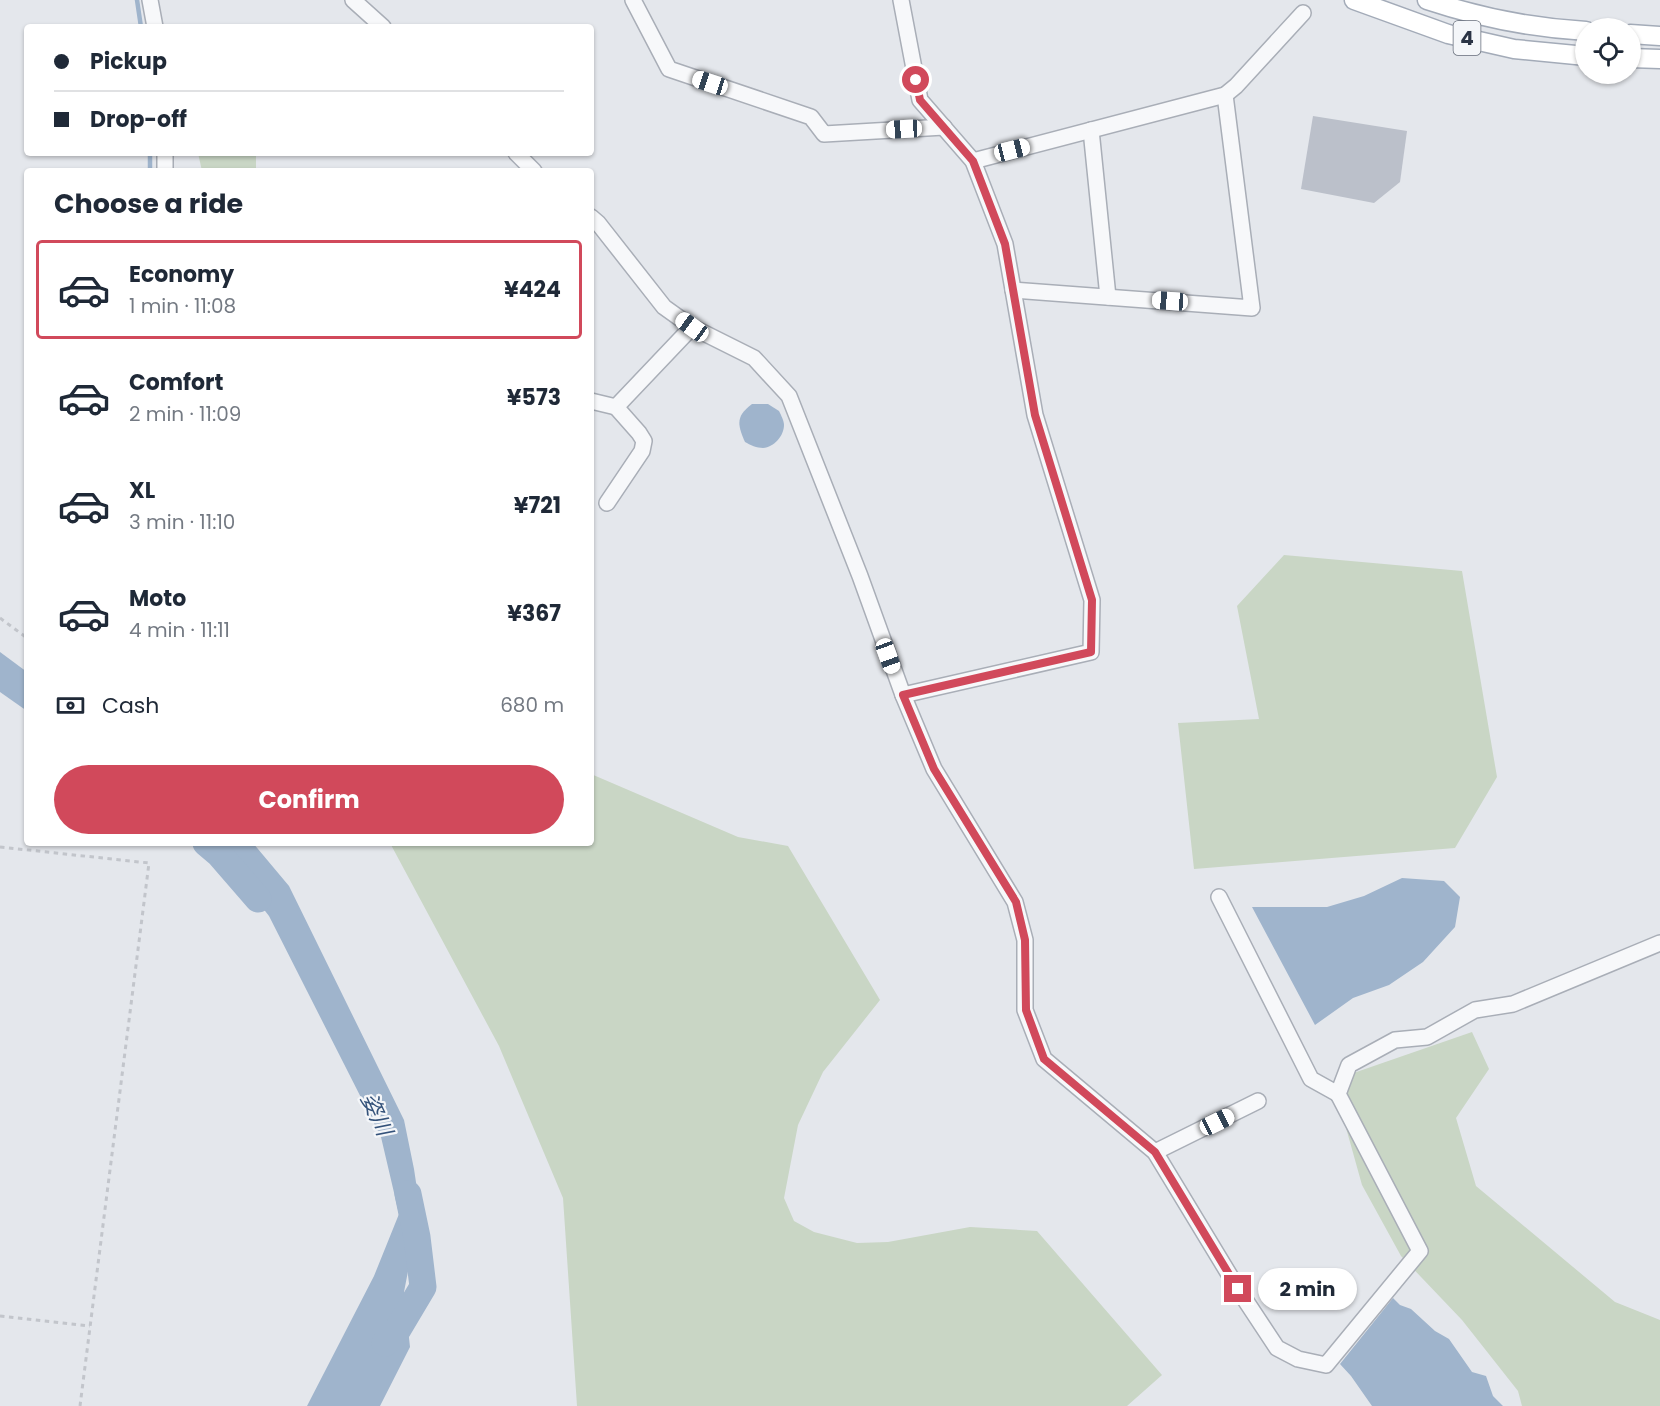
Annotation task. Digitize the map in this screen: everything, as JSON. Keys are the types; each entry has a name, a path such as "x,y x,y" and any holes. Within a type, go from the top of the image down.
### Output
{"main road":[{"name":"4","path":"1354,0 1448,34 1514,49 1575,55"},
{"name":"4","path":"1427,0 1458,10 1532,26 1575,30"},
{"path":"1641,35 1660,36"},
{"path":"1641,58 1660,59"}],"street":[{"path":"150,0 154,24"},
{"path":"353,0 380,24"},
{"path":"633,0 669,69 811,117 824,134 944,127"},
{"path":"901,0 920,100 973,161 1005,244 1035,415 1092,600 1091,652 903,695"},
{"path":"973,161 1225,95 1303,13"},
{"path":"1012,290 1252,308 1225,95"},
{"path":"1091,130 1108,297"},
{"path":"519,156 531,168"},
{"path":"594,220 664,307 692,327 754,358 789,396 860,576 903,695 934,769 1016,902 1025,940 1026,1010 1044,1059 1155,1152 1238,1289 1277,1348 1298,1359 1326,1365 1420,1251 1338,1095 1311,1079 1219,897"},
{"path":"616,407 692,327"},
{"path":"594,402 616,407 644,441 642,451 607,503"},
{"path":"1338,1095 1349,1065 1395,1040 1427,1037 1475,1010 1513,1004 1660,943"},
{"path":"1155,1152 1258,1101"}],"path":[{"path":"0,618 24,636"},
{"path":"0,847 149,863 80,1406"},
{"path":"0,1316 90,1326"}],"green space":[{"path":"199,156 256,156 256,168 201,168"},
{"path":"1284,555 1462,571 1497,777 1455,848 1194,869 1178,723 1259,719 1237,606"},
{"path":"594,775 738,837 788,846 880,1000 823,1072 798,1125 784,1198 794,1221 814,1232 857,1243 888,1242 970,1227 1037,1231 1162,1375 1127,1406 577,1406 563,1198 499,1046 392,846 594,846"},
{"path":"1472,1032 1489,1069 1456,1118 1476,1186 1615,1302 1660,1320 1660,1406 1522,1406 1518,1391 1462,1320 1401,1256 1362,1185 1336,1092 1342,1077"}],"water":[{"path":"752,404 768,404 779,411 783,420 784,429 780,437 767,447 749,444 742,436 739,425 741,417"},
{"path":"0,652 24,670 24,709 0,692"},
{"path":"214,846 256,846 289,886 404,1120 420,1209 404,1292 410,1347 380,1406 307,1406 374,1276 399,1214 381,1137 269,916"},
{"path":"1402,878 1444,881 1460,897 1455,927 1423,962 1389,985 1353,998 1315,1025 1252,907 1327,907 1364,896"},
{"path":"1393,1298 1400,1305 1411,1309 1435,1331 1449,1339 1472,1372 1486,1376 1493,1396 1503,1406 1372,1406 1340,1364"}],"building":[{"path":"1313,116 1407,131 1400,182 1374,203 1301,189"}],"waterway":[{"path":"137,0 141,24"},
{"path":"150,156 150,168"},
{"name":"姿川","path":"210,846 258,899"},
{"name":"姿川","path":"385,1343 398,1329 423,1287 417,1237 408,1194"}],"route":[{"path":"916,80 920,100 973,161 1005,244 1035,415 1092,600 1091,652 903,695 934,769 1016,902 1025,940 1026,1010 1044,1059 1155,1152 1238,1289"}]}
